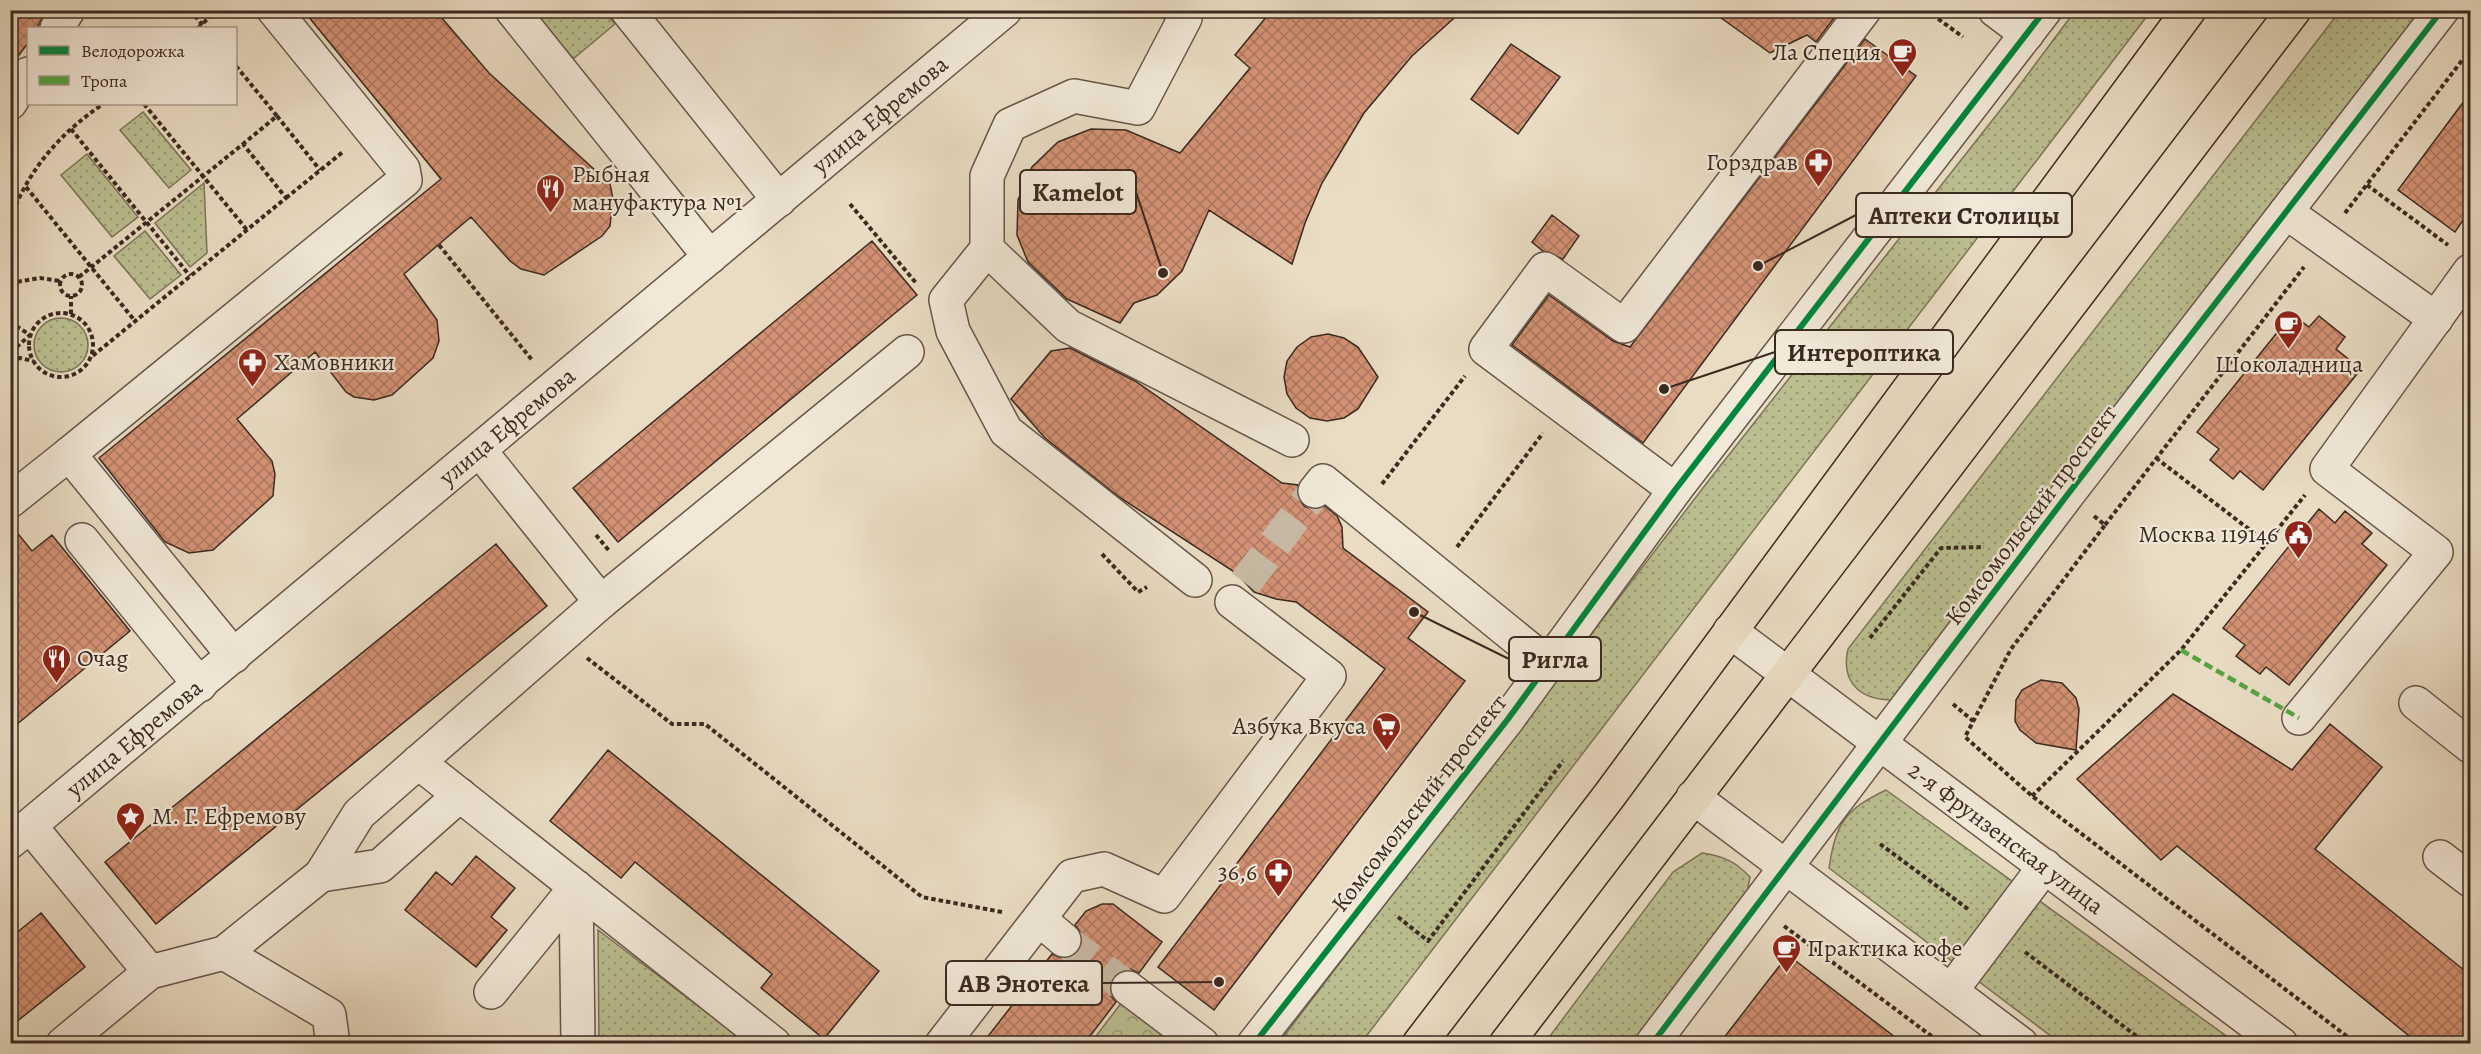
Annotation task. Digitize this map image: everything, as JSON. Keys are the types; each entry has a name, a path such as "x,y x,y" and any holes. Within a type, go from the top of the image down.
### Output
{"main road":[{"path":"1419,1044 1730,631 2189,10"},
{"path":"1506,1044 2294,10"}],"street":[{"path":"58,27 68,10"},
{"path":"10,501 402,184 405,175 403,169 274,10"},
{"path":"512,10 710,257"},
{"path":"627,10 778,200"},
{"name":"улица Ефремова","path":"20,834 1005,10"},
{"path":"1179,10 1185,18 1138,108 1074,96 1010,125 987,176 987,249 946,300 953,331 1006,431 1195,580"},
{"path":"1675,490 1486,349 1545,269 1624,326 1864,10"},
{"path":"1995,10 2036,22"},
{"name":"Комсомольский проспект","path":"1652,1044 2068,494 2442,10"},
{"name":"Комсомольский проспект","path":"1254,1044 1548,664 1675,490 2036,22"},
{"path":"10,103 27,76"},
{"path":"2286,212 2324,240 2457,298 2327,469 2436,552 2299,718"},
{"path":"987,249 1068,326 1292,440"},
{"path":"63,1044 150,972 224,953 321,875 359,814 602,602 907,352"},
{"path":"480,451 602,602"},
{"path":"69,454 234,656"},
{"path":"1315,491 1323,481 1548,664"},
{"path":"82,540 200,685"},
{"path":"942,1044 1072,876 1104,869 1164,896 1329,676 1231,602"},
{"name":"2-я Фрунзенская улица","path":"1730,631 2281,1044"},
{"path":"2416,703 2470,746"},
{"path":"418,762 774,1044"},
{"path":"321,875 380,866 460,795"},
{"path":"1694,797 2020,1044"},
{"path":"20,834 150,972"},
{"path":"2440,857 2470,879"},
{"path":"1951,990 2045,866"},
{"path":"491,992 576,887"},
{"path":"576,887 578,1044"},
{"path":"1039,919 1064,939"},
{"path":"224,953 328,1014 333,1044"},
{"path":"1128,987 1202,1044"}],"path":[{"path":"190,10 204,27"},
{"path":"199,27 217,10"},
{"path":"1926,10 1963,37"},
{"path":"2357,1044 2032,795 1965,737 2011,649 2470,50"},
{"path":"237,67 320,170"},
{"path":"10,219 46,151 102,105"},
{"path":"145,105 247,230"},
{"path":"79,277 277,116"},
{"path":"71,129 190,276"},
{"path":"30,335 28,346 33,361 46,373 63,377 79,371 90,358 371,130"},
{"path":"243,144 286,198"},
{"path":"2367,185 2449,246"},
{"path":"26,187 135,321"},
{"path":"439,245 555,388"},
{"path":"10,306 13,293 10,285 40,278 60,281 68,274 79,277"},
{"path":"60,281 62,292 71,296 80,292 82,284 79,277"},
{"path":"70,314 71,296"},
{"path":"10,353 30,335 44,317 54,313 70,314 80,318 90,329 93,344 90,358"},
{"path":"10,322 30,335"},
{"path":"1360,512 1486,349"},
{"path":"10,359 20,358 33,361"},
{"path":"1437,574 1563,406"},
{"path":"2156,458 2267,543"},
{"path":"2032,795 2181,650 2327,469"},
{"path":"2068,494 2105,525"},
{"path":"595,534 617,560"},
{"path":"560,638 672,724 705,724 922,897 1039,919"},
{"path":"1370,896 1428,941 1563,761"},
{"path":"1756,907 1942,1044"}],"green space":[{"path":"533,11 604,11 615,24 573,59"},
{"path":"2075,11 2151,11 1361,1043 1278,1044 1706,484 2013,94"},
{"path":"2340,11 2428,11 1896,700 1884,700 1864,694 1856,688 1847,672 1848,649"},
{"path":"143,112 191,170 169,188 120,130"},
{"path":"87,154 138,217 112,237 61,175"},
{"path":"204,183 207,253 190,267 155,223"},
{"path":"145,231 181,275 150,299 114,256"},
{"path":"61,318 71,320 80,326 86,335 88,345 86,355 80,364 71,370 61,372 51,370 42,364 36,355 34,345 36,335 42,326 51,320"},
{"path":"1886,790 2236,1043 2060,1043 1829,868 1835,839 1845,819 1861,804"},
{"path":"1702,853 1728,860 1750,877 1746,898 1635,1043 1544,1044 1673,872"},
{"path":"598,930 747,1043 599,1043"},
{"path":"1125,998 1183,1044 1090,1044"}],"building":[{"path":"10,10 46,10 38,27 27,27 27,44 10,67"},
{"path":"303,10 435,10 489,73 610,184 613,199 610,226 602,236 544,275 521,269 510,261 471,217 404,274 437,320 439,341 433,358 392,395 374,400 354,397 346,392 315,352 237,419 272,461 275,474 273,496 213,550 189,553 165,542 99,458 441,179"},
{"path":"1272,10 1463,10 1412,56 1364,113 1322,183 1305,223 1292,264 1209,210 1182,271 1157,295 1134,303 1120,323 1067,299 1028,262 1017,235 1018,200 1032,167 1058,142 1091,129 1126,130 1180,153 1250,68 1235,55"},
{"path":"1710,10 1840,10 1816,42 1807,35 1770,53"},
{"path":"1865,39 1916,76 1643,443 1512,345 1549,295 1613,341 1630,347"},
{"path":"1511,44 1560,77 1518,134 1471,99"},
{"path":"2470,93 2470,210 2455,232 2398,190"},
{"path":"1552,215 1579,236 1563,259 1543,251 1532,242"},
{"path":"872,241 917,295 618,542 573,488"},
{"path":"2292,314 2309,327 2319,316 2345,337 2336,349 2361,369 2263,490 2240,471 2233,479 2210,460 2219,449 2197,432"},
{"path":"1328,334 1344,338 1358,347 1378,377 1358,409 1344,418 1327,421 1310,418 1296,408 1287,394 1284,377 1287,361 1297,347 1311,337"},
{"path":"1070,348 1135,381 1282,483 1298,485 1297,497 1304,506 1313,510 1325,506 1337,516 1342,527 1343,548 1428,612 1408,638 1465,681 1214,1010 1158,967 1385,669 1296,602 1254,592 1236,573 1119,497 1045,438 1011,399 1051,351"},
{"path":"2319,509 2335,523 2345,511 2372,533 2362,544 2387,565 2289,685 2266,667 2260,674 2236,656 2245,645 2223,628"},
{"path":"10,524 32,551 52,535 130,631 10,730"},
{"path":"496,544 547,606 156,924 105,862"},
{"path":"2041,680 2062,683 2076,698 2079,709 2076,750 2036,743 2020,730 2015,721 2016,700 2022,690"},
{"path":"2173,694 2292,770 2330,724 2382,767 2315,849 2470,975 2470,1044 2419,1044 2177,846 2161,860 2077,779"},
{"path":"608,750 879,971 824,1039 761,988 772,974 635,862 621,878 550,821"},
{"path":"476,856 515,888 491,917 507,930 476,967 405,910 436,872 452,885"},
{"path":"1102,904 1113,904 1162,942 1139,973 1130,969 1120,971 1113,976 1109,986 1111,996 1116,1002 1084,1044 982,1044 1052,954 1061,958 1070,958 1078,952 1082,944 1082,934 1075,925 1086,911"},
{"path":"41,913 85,967 10,1027 10,938"},
{"path":"1788,955 1904,1044 1719,1044"}],"tunnel":[{"path":"1245,583 1315,491"},
{"path":"1064,940 1128,988"}],"marked path":[{"path":"2181,650 2299,718"}],"cycle path":[{"path":"1254,1044 1508,719 1675,490 2045,10"},
{"path":"1652,1044 2068,494 2442,10"}],"place":[{"name":"Ла Специя","path":"1902,78"},
{"name":"Горздрав","path":"1819,188"},
{"name":"Рыбная мануфактура №1","path":"551,214"},
{"name":"Аптеки Столицы","path":"1758,266"},
{"name":"Kamelot","path":"1163,273"},
{"name":"Шоколадница","path":"2289,350"},
{"name":"Хамовники","path":"253,388"},
{"name":"Интероптика","path":"1664,389"},
{"name":"Москва 119146","path":"2299,560"},
{"name":"Ригла","path":"1414,612"},
{"name":"Очаg","path":"56,684"},
{"name":"Азбука Вкуса","path":"1387,752"},
{"name":"М. Г. Ефремову","path":"131,842"},
{"name":"36,6","path":"1278,898"},
{"name":"Практика кофе","path":"1786,974"},
{"name":"АВ Энотека","path":"1219,982"}]}
